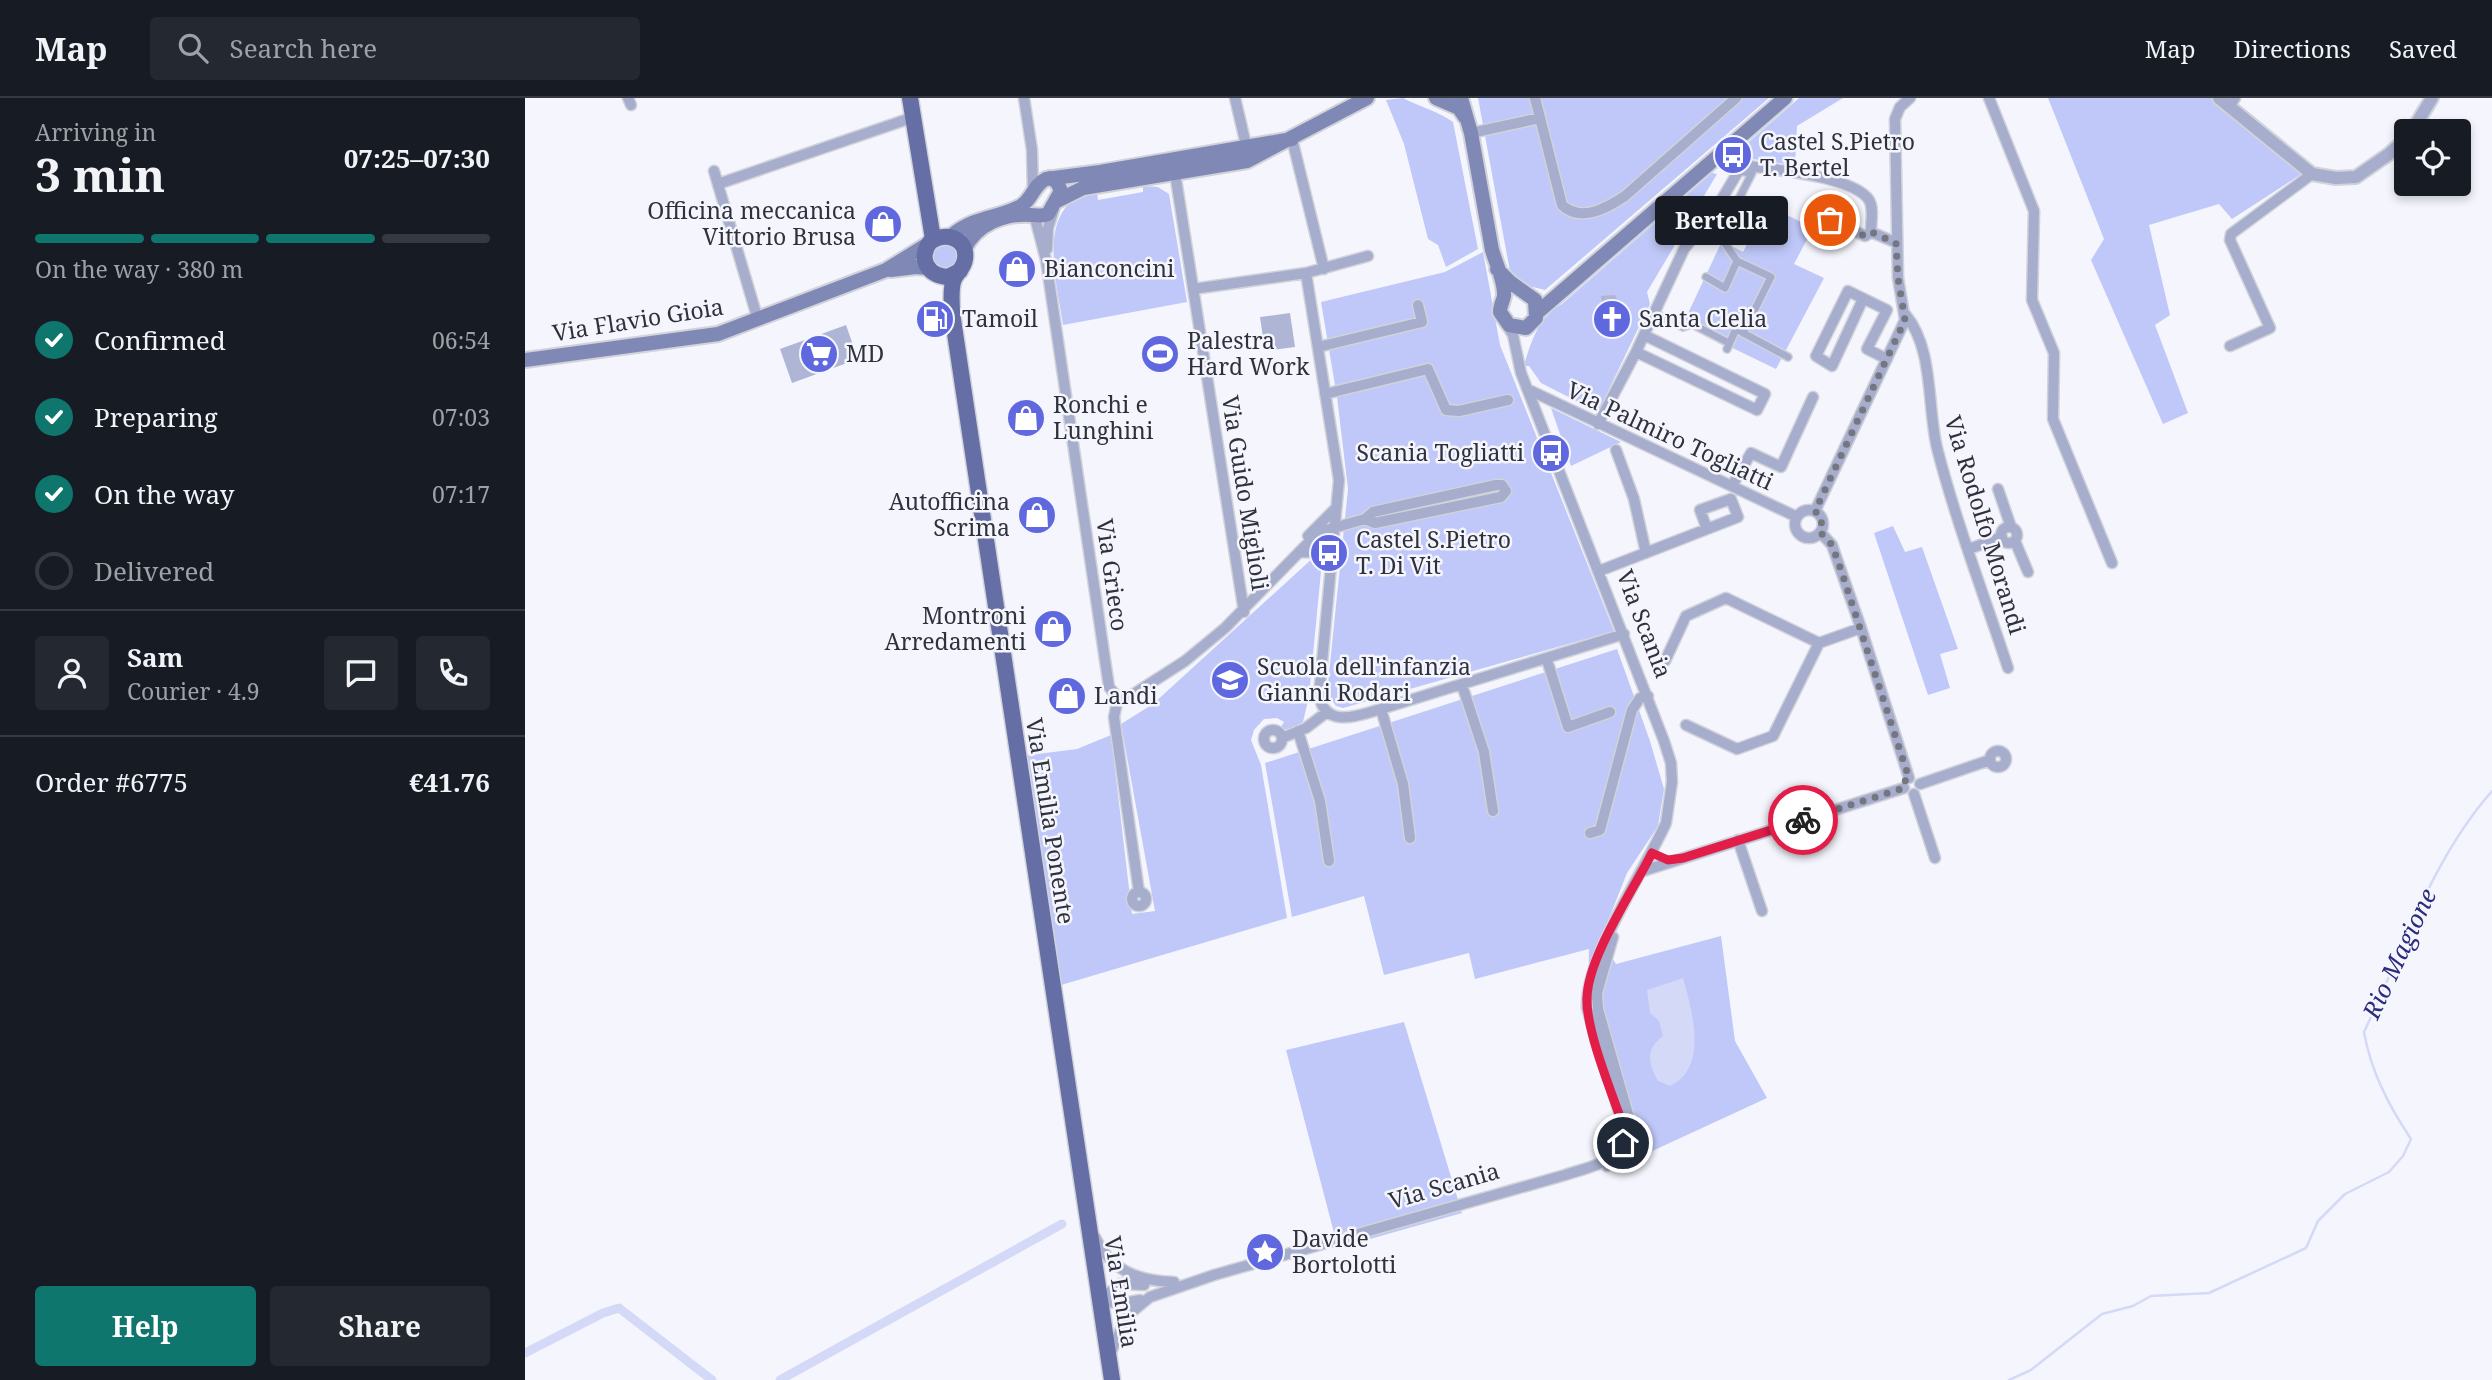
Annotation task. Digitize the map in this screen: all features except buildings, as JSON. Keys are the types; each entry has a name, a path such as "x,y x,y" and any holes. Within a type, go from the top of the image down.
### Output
{"main road":[{"path":"910,98 938,237"},
{"path":"916,98 937,206 938,237 924,256 952,313"},
{"path":"886,270 938,237 1019,207 1031,197 1040,182 1048,179 1247,161 1367,98"},
{"path":"1436,98 1459,108 1470,127"},
{"name":"Via Scania","path":"1461,98 1470,127 1504,298 1500,312 1504,322"},
{"path":"1504,322 1513,328 1526,328 1554,296 1574,284 1785,98"},
{"path":"1031,197 1029,208 1039,217 1048,214 1057,202 1077,189 1292,139"},
{"path":"1048,179 1057,182 1061,188 1057,202"},
{"path":"952,313 953,280 965,261 964,250 970,236 982,225 1034,214"},
{"path":"938,237 964,250"},
{"path":"886,270 916,267 952,276 960,271"},
{"name":"Via Flavio Gioia","path":"525,360 718,334 886,270"},
{"path":"1497,270 1535,300 1538,312"},
{"path":"1504,298 1525,293 1554,296"},
{"name":"Via Emilia Ponente","path":"952,313 1085,1211"},
{"name":"Via Emilia","path":"1085,1211 1112,1380"}],"street":[{"path":"1024,98 1035,181 1031,197"},
{"path":"1235,98 1247,149"},
{"path":"1535,98 1562,205 1572,213 1581,214 1611,206 1625,196 1736,98"},
{"path":"1815,511 1905,320 1896,243 1895,119 1900,107 1910,98"},
{"path":"1989,98 2034,211 2032,300 2054,353 2053,419 2112,563"},
{"path":"2419,119 2432,98"},
{"path":"2228,101 2312,174 2336,178 2356,177 2394,150"},
{"path":"718,184 914,117"},
{"path":"1470,127 1540,118"},
{"path":"1292,139 1324,269"},
{"path":"1032,150 1048,179"},
{"path":"1719,157 1738,169 1752,173 1720,236 1737,261 1771,277 1743,333"},
{"name":"Via Guido Miglioli","path":"1174,167 1244,612"},
{"path":"1738,169 1825,176 1861,192 1869,200 1871,232"},
{"path":"1598,424 1636,352 1684,249 1714,212 1738,169"},
{"path":"714,171 758,320"},
{"path":"2230,346 2270,328 2229,240 2231,234 2312,174"},
{"path":"1046,260 1048,228 1057,202"},
{"path":"1812,211 1865,236 1871,232"},
{"path":"1034,214 1046,260"},
{"path":"1871,232 1896,243"},
{"path":"1193,289 1306,273 1368,257"},
{"name":"Via Grieco","path":"1046,260 1109,687 1118,698 1114,717 1139,892"},
{"path":"1706,278 1725,288 1737,261"},
{"path":"1306,273 1339,480 1319,695 1327,712 1339,719 1347,719 1547,660 1624,634"},
{"path":"1863,299 1832,366 1816,356 1848,291 1887,310 1867,349 1887,359"},
{"path":"1318,347 1422,322 1418,305"},
{"path":"1654,313 1683,327 1692,324 1728,346 1736,329 1788,357"},
{"name":"Via Rodolfo Morandi","path":"1905,313 1913,325 1922,351 1937,447 2008,668"},
{"name":"Via Scania","path":"1100,1300 1128,1303 1214,1275 1614,1163 1623,1159 1633,1146 1633,1128 1597,1000 1600,980 1621,914 1666,823 1672,782 1671,762 1648,696 1521,373 1513,335 1504,322"},
{"path":"1517,350 1526,328"},
{"path":"1636,352 1757,410 1765,394 1644,335"},
{"path":"1325,394 1428,369 1441,404 1446,410 1459,411 1508,400"},
{"name":"Via Palmiro Togliatti","path":"1527,389 1797,517"},
{"path":"1732,486 1751,453 1781,467 1813,397"},
{"path":"1616,450 1634,499 1646,552"},
{"path":"1118,698 1129,698 1205,646 1244,612 1314,537 1334,527 1364,519 1373,512 1496,485 1502,485 1506,491 1501,497 1448,509 1375,523 1364,519"},
{"path":"1998,489 2011,527 2017,532 2015,541 2028,572"},
{"path":"1300,551 1305,539 1336,508"},
{"path":"1815,511 1803,512 1797,517 1796,527 1802,536 1810,537 1820,532"},
{"path":"1815,511 1822,519 1820,532"},
{"path":"2002,537 2005,528 2011,527"},
{"path":"1599,571 1707,529"},
{"path":"1820,532 1832,545 1909,778"},
{"path":"1969,549 2002,537"},
{"path":"2002,537 2007,542 2015,541"},
{"path":"1300,551 1332,553"},
{"path":"1665,661 1686,615 1726,597 1819,643"},
{"path":"1686,724 1737,749 1773,736 1819,643 1861,628"},
{"path":"1547,660 1568,727 1610,712"},
{"path":"1462,685 1484,752 1493,811"},
{"path":"1590,833 1600,830 1632,710 1640,698 1648,696"},
{"path":"1381,709 1403,784 1410,838"},
{"path":"1282,738 1327,712"},
{"path":"1298,731 1320,802 1329,861"},
{"path":"1920,784 1990,760"},
{"path":"1909,778 1916,778 1920,784 1920,790 1914,794 1907,793 1904,788 1905,781 1909,778"},
{"path":"1643,871 1904,788"},
{"path":"1914,794 1934,858"},
{"path":"1738,841 1762,911"},
{"path":"1652,853 1668,860 1683,858"},
{"name":"Via Scania","path":"1085,1211 1100,1248 1111,1262 1143,1280 1174,1282"},
{"name":"Via Scania","path":"1100,1300 1125,1283 1150,1286 1214,1275"},
{"name":"Via Scania","path":"1109,1358 1127,1316 1150,1297"}],"shaded area":[{"path":"1403,98 1453,122 1478,249 1446,267 1438,245 1428,239 1404,144 1386,100"},
{"path":"1478,98 1769,98 1545,290 1525,285 1511,277"},
{"path":"1799,98 1843,98 1797,126 1795,165 1737,157 1735,154"},
{"path":"2048,98 2212,98 2303,173 2232,219 2219,204 2149,225 2170,315 2155,325 2188,413 2163,424 2091,260 2104,239"},
{"path":"1712,173 1717,174 1647,292 1650,304 1598,412 1541,383 1529,366 1524,366 1533,339 1547,316"},
{"path":"1143,186 1158,187 1169,194 1187,302 1063,325 1055,276 1054,240 1057,224 1064,210 1075,199 1083,196 1097,192 1098,200 1143,192"},
{"path":"1767,205 1813,228 1794,264 1824,278 1776,369 1683,324 1722,241 1743,252"},
{"path":"945,243 955,246 958,256 955,266 945,269 935,266 932,256 935,246"},
{"path":"1483,252 1500,345 1614,631 1343,708 1336,706 1327,693 1348,489 1337,397 1321,302 1445,272"},
{"path":"1551,408 1621,442 1571,466"},
{"path":"1893,526 1905,552 1922,547 1958,649 1940,654 1950,688 1928,695 1874,533"},
{"path":"1314,557 1322,561 1309,696 1303,722 1291,730 1280,729 1284,722 1277,718 1264,719 1254,730 1251,740 1261,765 1287,918 1051,988 1015,757 1077,749 1111,735 1132,914 1155,911 1121,724 1153,704"},
{"path":"1617,649 1664,789 1658,826 1627,873 1598,946 1604,945 1616,964 1721,936 1735,1041 1767,1098 1635,1159 1588,1001 1589,949 1475,979 1469,953 1384,975 1364,896 1292,917 1265,763"},
{"path":"1683,978 1693,1021 1694,1052 1690,1066 1682,1078 1670,1086 1658,1081 1650,1063 1653,1046 1663,1036 1659,1021 1650,1013 1647,990"},
{"path":"1404,1022 1462,1213 1338,1248 1286,1050"}],"waterway":[{"name":"Rio Magione","path":"2009,1380 2031,1370 2102,1314 2133,1306 2151,1296 2209,1293 2306,1248 2318,1221 2345,1194 2389,1172 2403,1156 2411,1139 2382,1088 2371,1061 2364,1032 2435,876 2452,846 2492,791"},
{"path":"780,1380 1062,1224"},
{"path":"525,1353 603,1313 619,1308 712,1380"}],"way so far":[{"path":"1803,820 1904,788 1905,781 1909,778 1841,570 1832,545 1820,532 1822,519 1815,511 1905,320 1896,243 1871,232 1865,236 1830,220"}],"place":[{"name":"Castel S.Pietro T. Bertel","path":"1733,155"},
{"name":"Bertella","path":"1830,220"},
{"name":"Officina meccanica Vittorio Brusa","path":"883,224"},
{"name":"Bianconcini","path":"1017,269"},
{"name":"Tamoil","path":"935,319"},
{"name":"Santa Clelia","path":"1612,319"},
{"name":"MD","path":"819,354"},
{"name":"Palestra Hard Work","path":"1160,354"},
{"name":"Ronchi e Lunghini","path":"1026,418"},
{"name":"Scania Togliatti","path":"1551,453"},
{"name":"Autofficina Scrima","path":"1037,515"},
{"name":"Castel S.Pietro T. Di Vit","path":"1329,553"},
{"name":"Montroni Arredamenti","path":"1053,629"},
{"name":"Scuola dell'infanzia Gianni Rodari","path":"1230,680"},
{"name":"Landi","path":"1067,696"},
{"name":"Davide Bortolotti","path":"1265,1252"}],"route":[{"path":"1623,1143 1624,1128 1594,1035 1587,1008 1587,989 1599,953 1652,853 1668,860 1683,858 1803,820"}]}
